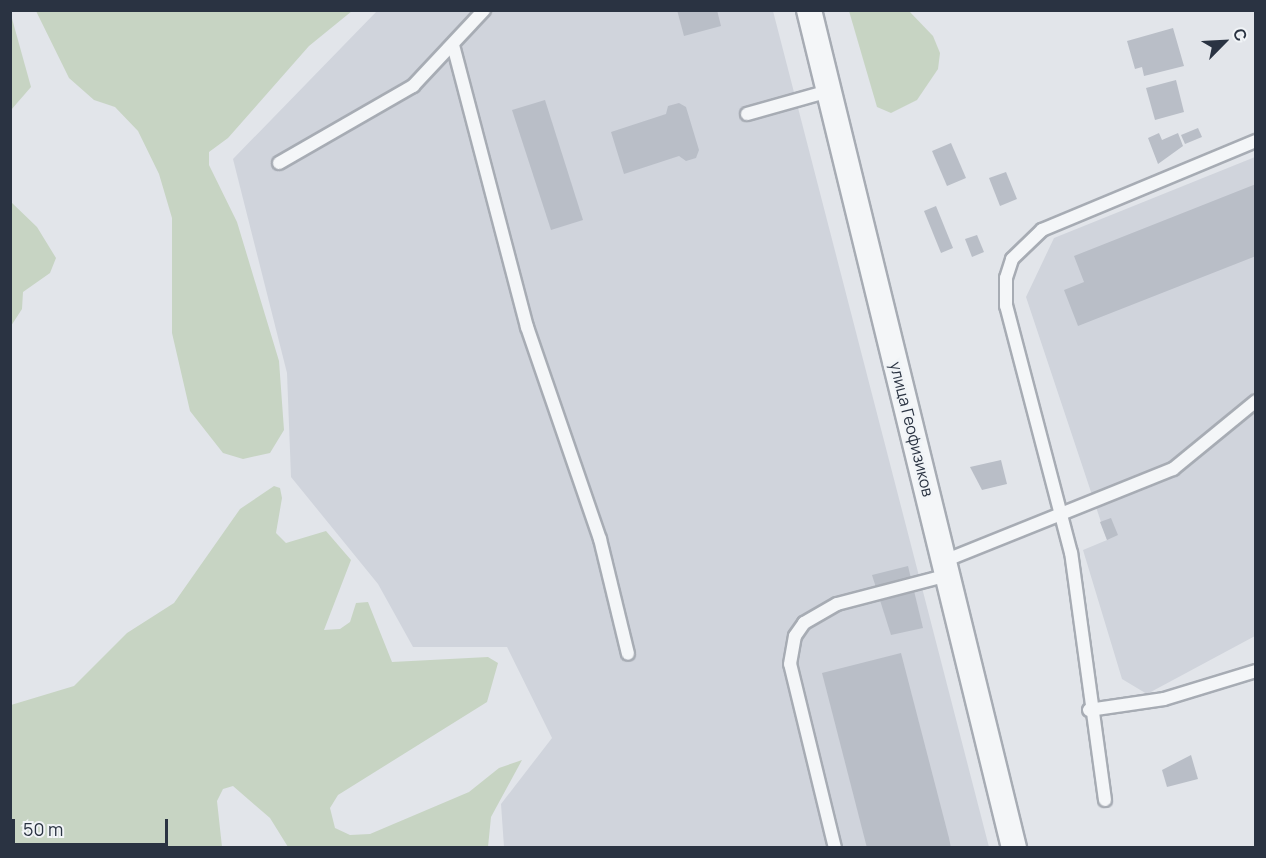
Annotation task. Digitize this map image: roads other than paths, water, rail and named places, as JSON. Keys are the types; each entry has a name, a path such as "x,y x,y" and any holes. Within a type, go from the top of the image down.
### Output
{"street":[{"name":"улица Геофизиков","path":"809,10 1014,848"}],"lane":[{"path":"279,163 413,86 484,10"},
{"path":"453,45 527,327 600,539 628,654"},
{"path":"747,114 829,91"},
{"path":"1105,800 1089,710 1063,515 1006,306 1012,259 1042,230 1256,141"},
{"path":"835,848 790,664 795,636 804,623 837,604 946,568 1185,462 1256,401"},
{"path":"1089,710 1164,699 1256,671"}]}
